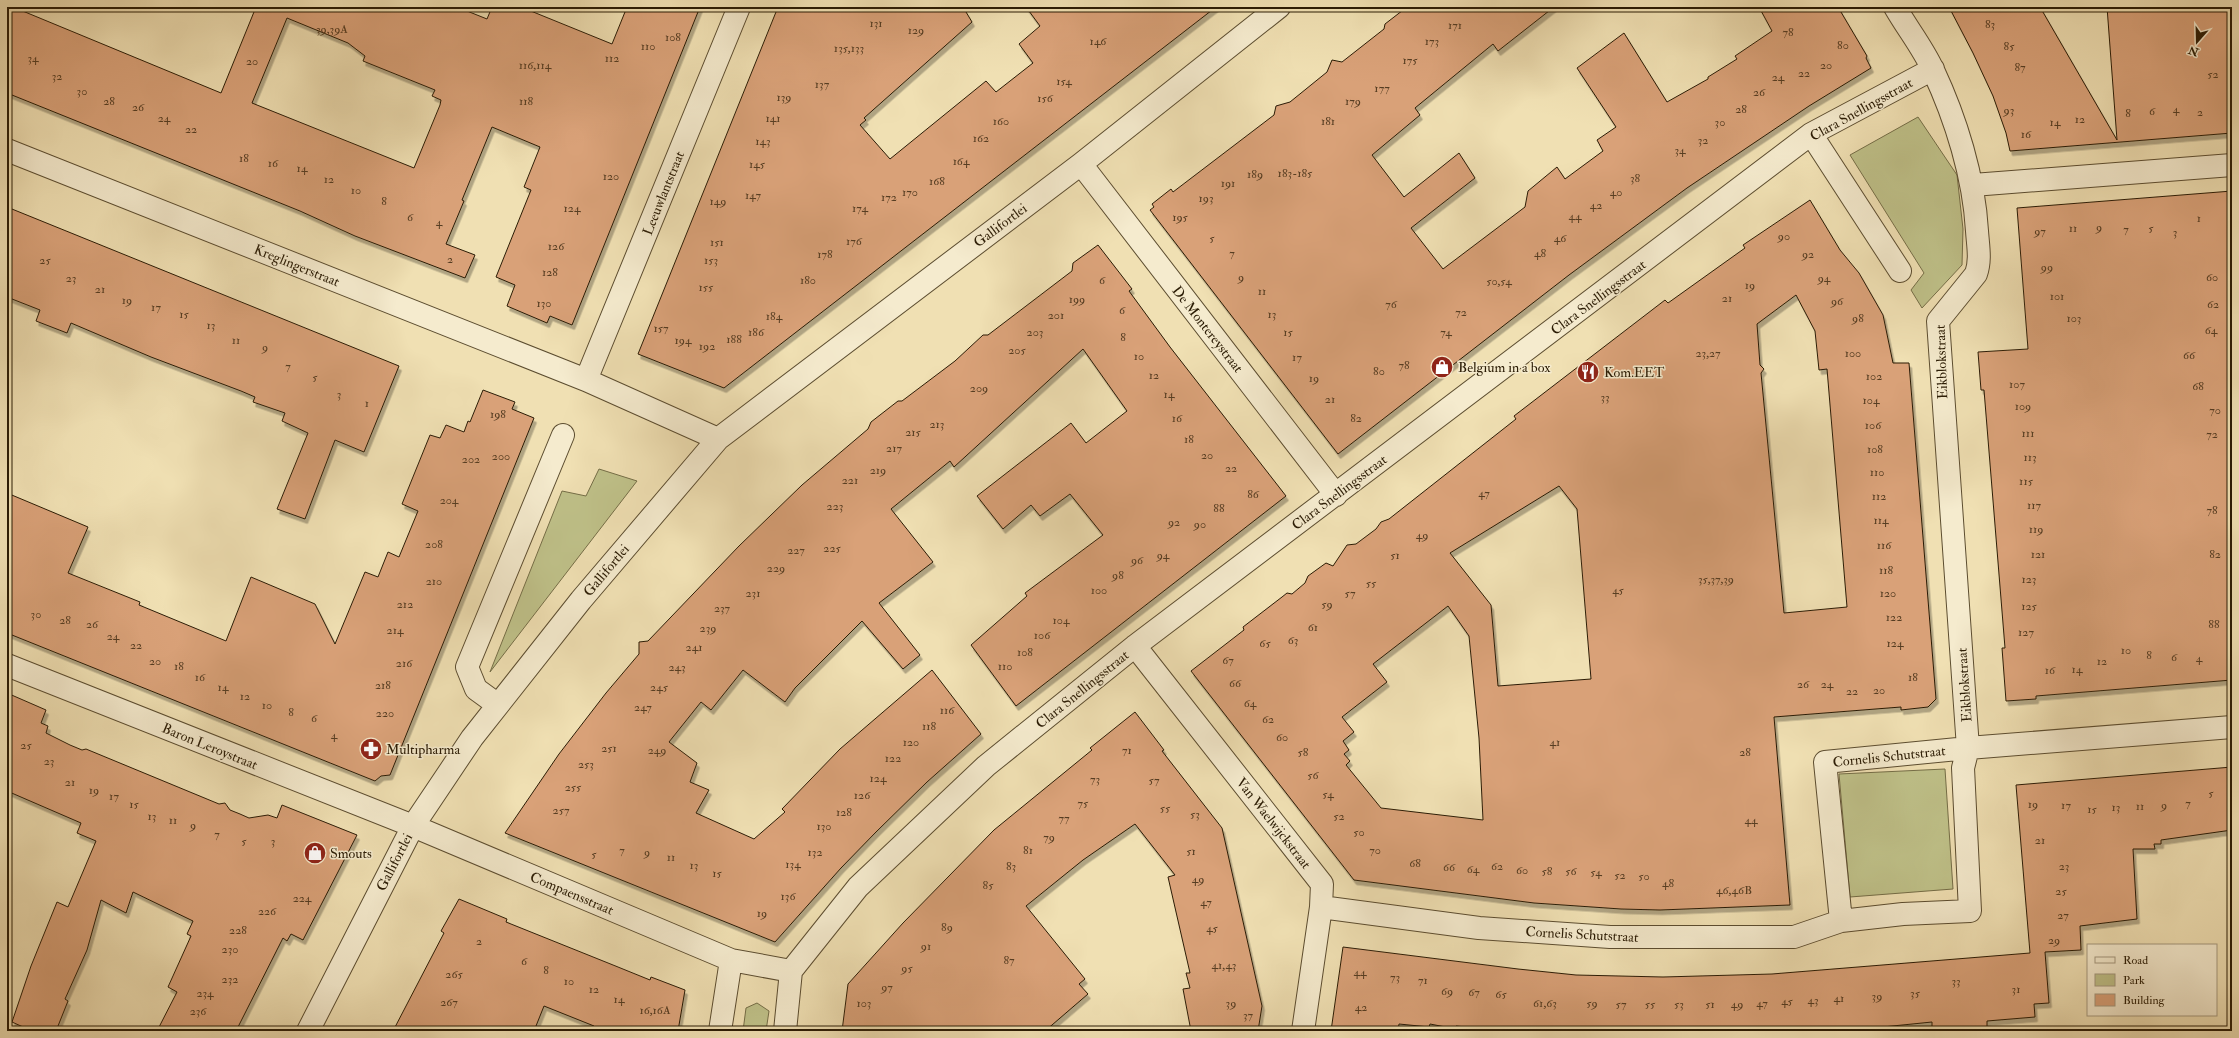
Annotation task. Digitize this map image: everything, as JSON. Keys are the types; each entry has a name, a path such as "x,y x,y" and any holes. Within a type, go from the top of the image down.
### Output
{"street":[{"name":"Leeuwlantstraat","path":"586,380 739,7"},
{"name":"Gallifortlei","path":"308,1031 413,826 472,738 581,600 718,439 1081,164 1279,7"},
{"name":"Eikblokstraat","path":"1895,7 1933,70 1960,142 1973,185 1980,265 1976,274 1938,321 1968,748"},
{"name":"Clara Snellingsstraat","path":"791,971 858,887 874,871 986,766 1135,646 1811,134 1933,70"},
{"path":"1811,134 1900,271"},
{"name":"Kreglingerstraat","path":"7,150 586,380"},
{"name":"De Montereystraat","path":"1081,164 1336,495"},
{"path":"1973,185 2232,165"},
{"path":"586,380 718,439"},
{"path":"498,705 476,689 467,666 563,435"},
{"name":"Van Waelwijckstraat","path":"1135,646 1322,884 1321,907 1303,1031"},
{"name":"Baron Leroystraat","path":"7,665 413,826"},
{"name":"Cornelis Schutstraat","path":"1841,921 1825,762 1968,748 2232,727"},
{"name":"Cornelis Schutstraat","path":"1321,907 1479,928 1610,937 1794,937 1841,921 1903,914 1970,911 1963,768 1968,748"},
{"name":"Compaensstraat","path":"413,826 731,960"},
{"path":"720,1031 731,960 791,971 785,1031"}],"green space":[{"path":"1918,117 1957,175 1963,229 1962,265 1922,308 1911,290 1924,273 1850,155"},
{"path":"599,469 637,481 490,672 562,491 586,496"},
{"path":"1945,769 1953,889 1850,897 1839,774"},
{"path":"757,1003 769,1011 766,1031 743,1031 746,1008"}],"building":[{"path":"7,7 13,7 221,93 256,7 457,7 487,19 492,7 521,7 612,44 627,7 700,7 572,325 550,316 547,323 507,306 515,285 496,277 531,190 524,187 540,147 492,127 462,200 464,201 446,244 475,255 465,278 355,236 300,211 7,93","holes":["287,18 348,43 365,56 363,61 435,90 432,96 441,100 414,168 252,103"]},
{"path":"778,7 963,7 972,22 864,118 866,120 860,125 890,159 986,81 996,92 1033,63 1019,44 1040,26 1026,7 1216,7 724,388 638,354"},
{"path":"1407,7 1554,7 1498,51 1493,44 1415,108 1420,115 1372,155 1404,197 1459,153 1475,178 1411,228 1443,269 1525,207 1528,191 1557,167 1565,179 1603,151 1597,140 1616,127 1577,68 1624,33 1667,102 1708,79 1708,77 1737,59 1735,56 1772,31 1759,7 1838,7 1867,56 1866,58 1871,68 1809,106 1687,188 1569,275 1338,454 1150,210 1154,207 1152,204 1171,189 1173,192 1274,115 1276,106 1290,102 1327,72 1332,60 1342,62 1384,29 1385,24"},
{"path":"1949,7 2040,7 2117,140 2107,7 2232,7 2232,133 2010,151 2006,133 1993,96"},
{"path":"2232,191 2232,680 2036,696 2036,699 2006,701 2002,648 2005,648 1984,390 1981,390 1978,352 2028,349 2017,208"},
{"path":"1810,200 1840,250 1859,273 1883,315 1893,363 1909,363 1936,699 1928,707 1901,710 1901,707 1774,717 1790,905 1660,910 1621,909 1534,903 1354,880 1191,671 1244,630 1243,627 1287,593 1292,594 1305,583 1308,576 1326,563 1333,566 1347,545 1356,544 1376,529 1381,522 1389,519 1516,419 1514,416 1665,300 1668,303 1745,248 1743,245","holes":["1796,295 1815,331 1819,370 1827,369 1847,607 1784,613 1761,373 1764,369 1760,365 1757,324","1559,486 1577,509 1591,679 1498,686 1491,605 1450,553","1448,606 1469,636 1479,738 1483,820 1381,808 1346,765 1350,761 1344,754 1349,750 1343,741 1354,732 1342,717 1387,682 1373,664"]},
{"path":"7,207 399,366 364,452 335,440 305,519 277,509 308,433 282,421 285,413 253,402 255,397 241,391 151,357 71,323 67,333 36,321 40,310 7,297"},
{"path":"1098,245 1132,289 1129,291 1170,347 1286,496 1016,706 971,645 1027,596 1025,593 1103,535 1070,494 1040,516 1031,505 1003,529 977,496 1071,423 1086,443 1127,411 1083,349 954,467 950,461 891,509 933,562 879,603 920,655 903,669 862,621 795,688 785,702 743,670 711,710 701,702 669,742 697,763 690,782 709,790 696,813 754,839 785,812 782,809 840,749 932,670 981,734 927,782 876,832 841,868 775,942 505,833 559,754 606,693 639,654 639,642 648,641 739,546 802,485 868,429 871,422 898,401 902,401 955,361 983,335 988,335 1072,271 1073,263"},
{"path":"483,390 515,402 512,409 534,418 390,775 381,776 375,781 7,633 7,493 88,527 68,573 140,602 139,605 226,641 251,577 315,604 335,644 365,572 378,577 388,552 399,557 418,511 402,504 430,435 440,438 446,425 464,432 468,421 470,422"},
{"path":"7,693 46,710 41,723 48,726 46,733 82,750 86,749 219,804 225,803 230,810 249,818 268,815 277,818 282,805 357,835 303,940 291,934 287,941 283,938 236,1031 157,1031 177,992 168,987 191,936 187,934 193,921 133,892 126,913 101,900 87,950 65,999 68,1001 56,1031 32,1031 12,1022 31,966 57,902 68,907 96,841 77,833 81,823 7,791"},
{"path":"1135,712 1164,750 1162,751 1222,828 1262,1006 1258,1031 1191,1031 1183,989 1190,988 1186,973 1190,973 1168,877 1175,875 1135,824 1083,860 1026,906 1085,979 1079,984 1088,994 1045,1031 842,1031 848,984 903,923 994,830 1092,750 1090,748"},
{"path":"2232,767 2232,830 2161,840 2161,844 2154,844 2155,849 2133,849 2137,919 2080,926 2081,950 2045,952 2049,1003 2034,1004 2035,1017 1987,1021 1987,1031 1932,1031 1932,1022 1843,1031 1506,1031 1456,1026 1456,1029 1430,1024 1429,1027 1399,1024 1398,1031 1331,1031 1343,947 1576,975 1663,977 1772,974 2030,953 2016,785"},
{"path":"459,899 507,919 506,922 650,980 651,977 685,990 678,1031 591,1031 594,1026 544,1006 534,1031 393,1031 444,933 441,931"}],"place":[{"name":"Belgium in a box","path":"1442,367"},
{"name":"Kom.EET","path":"1588,372"},
{"name":"Multipharma","path":"371,749"},
{"name":"Smouts","path":"315,853"}]}
